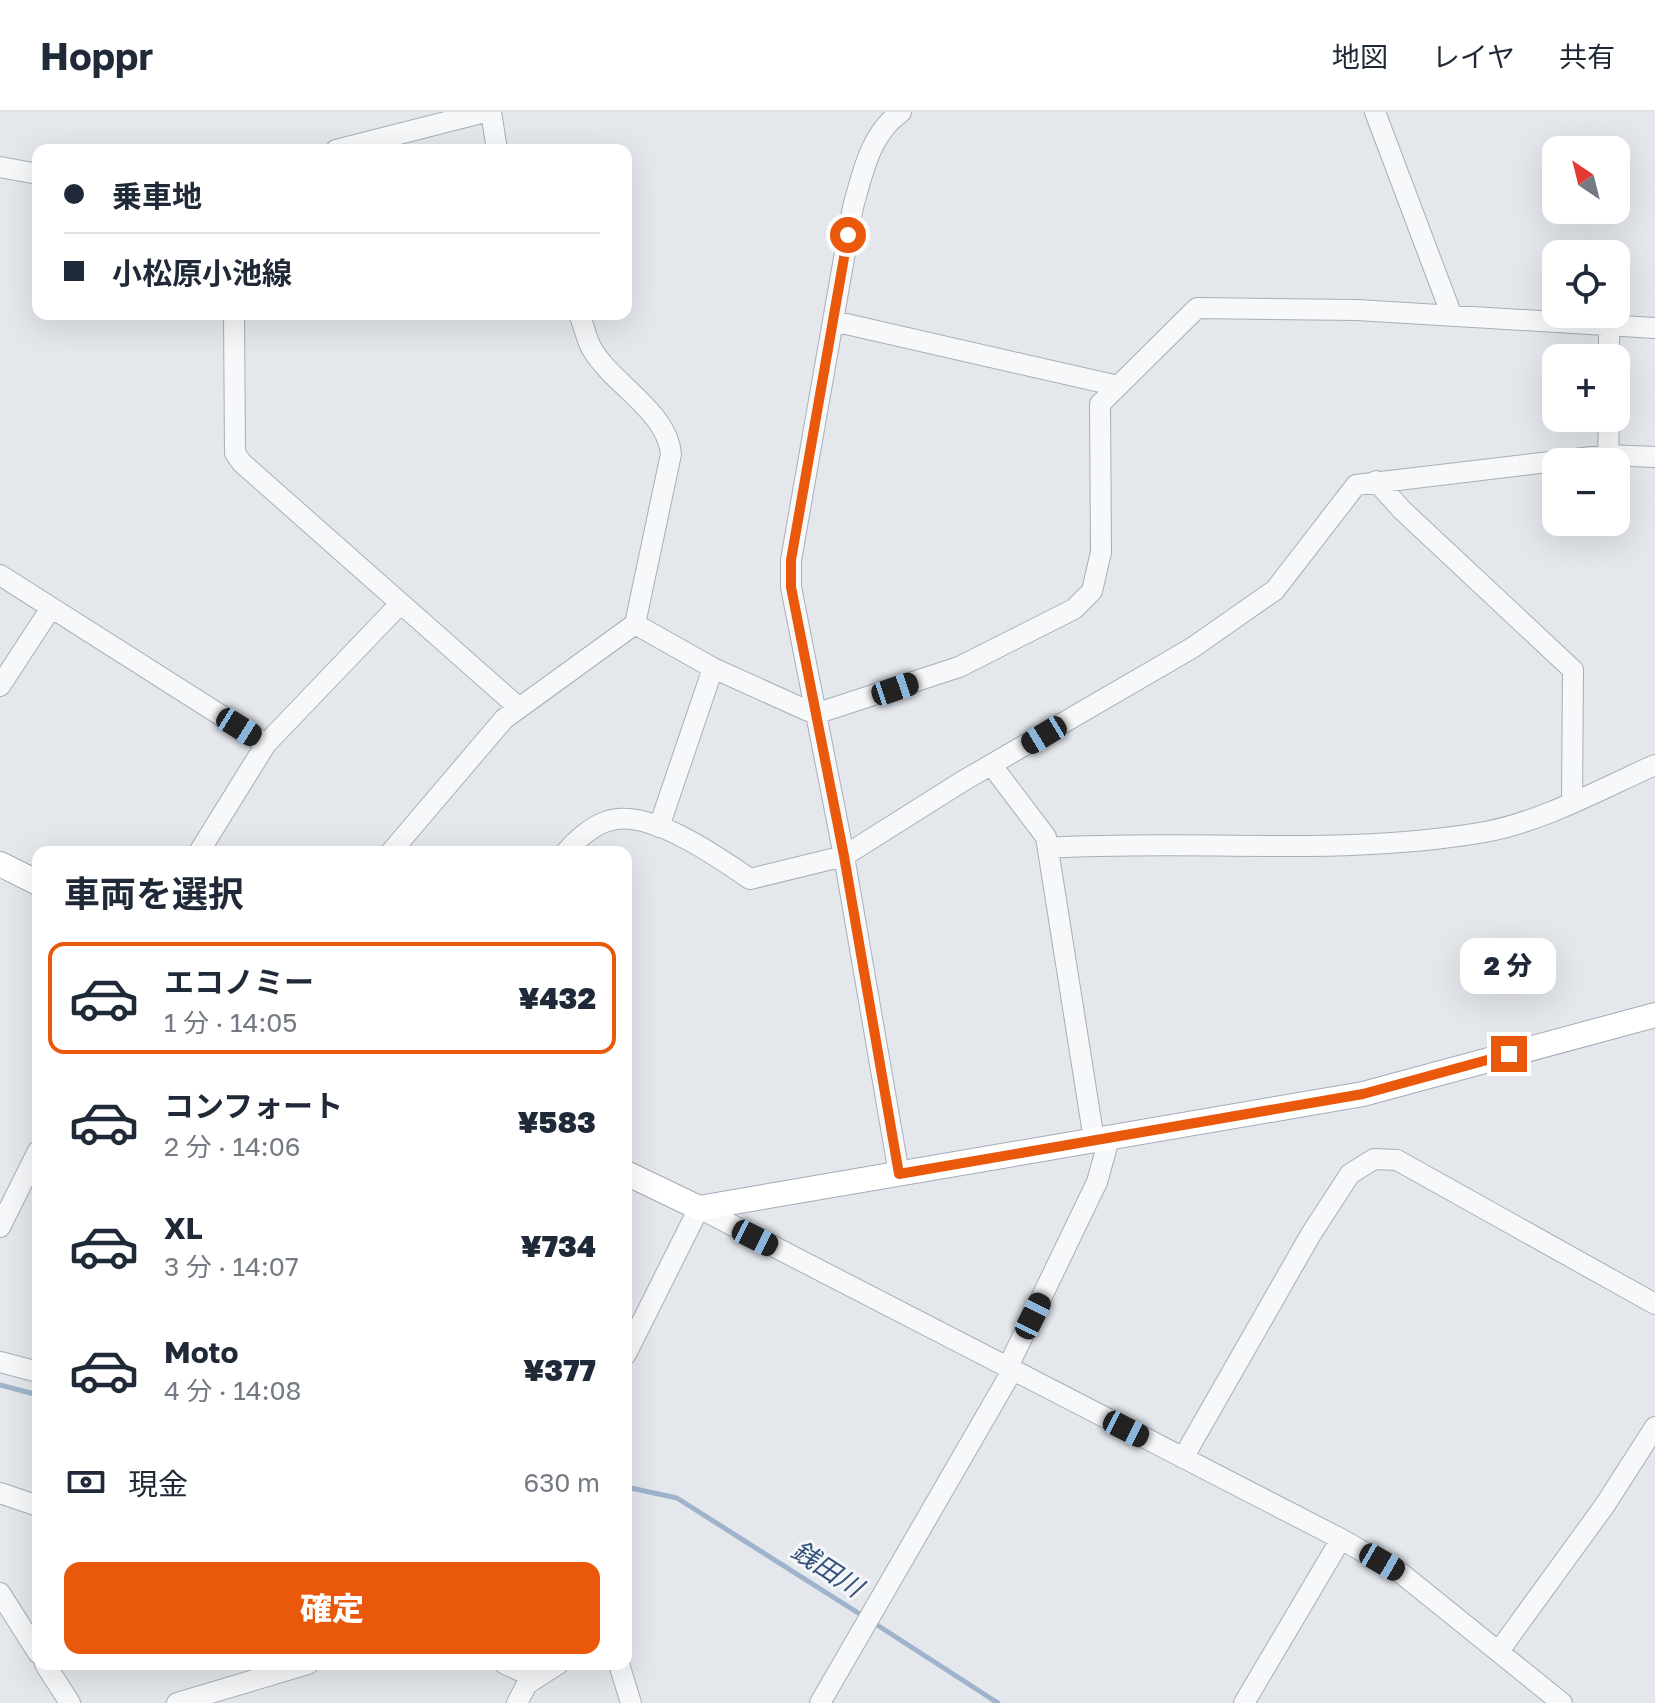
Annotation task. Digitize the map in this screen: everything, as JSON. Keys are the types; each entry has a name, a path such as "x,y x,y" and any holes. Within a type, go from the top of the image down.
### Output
{"main road":[{"path":"0,864 32,880"},
{"path":"632,1176 699,1208 1363,1094 1655,1015"}],"street":[{"path":"360,144 485,112"},
{"path":"491,112 496,144"},
{"path":"899,1174 844,856 791,587 791,560 853,207 867,157 886,123 901,112"},
{"path":"1375,112 1452,316"},
{"path":"0,167 32,173"},
{"path":"635,624 713,668 815,714 959,667 1074,609 1092,591 1101,552 1100,404 1197,308 1542,322"},
{"path":"234,320 235,453 518,707"},
{"path":"396,846 518,707 635,624 671,454 670,441 651,414 591,348 581,320"},
{"path":"833,321 1118,386"},
{"path":"1630,327 1655,328"},
{"path":"1630,456 1655,457"},
{"path":"574,846 605,821 628,818 659,827 700,846 750,879 844,856 1192,648 1275,590 1356,485 1542,462"},
{"path":"1376,481 1402,510 1573,670 1572,802"},
{"path":"0,575 266,744"},
{"path":"203,846 266,744 400,604"},
{"path":"0,686 51,608"},
{"path":"659,827 713,668"},
{"path":"1048,848 1219,843 1377,846 1483,832 1572,802 1655,765"},
{"path":"820,1703 1010,1370 1097,1182 1102,1140 1046,837 993,767"},
{"path":"1183,1458 1311,1234 1350,1174 1374,1159 1397,1160 1655,1304"},
{"path":"0,1227 32,1163"},
{"path":"632,1342 699,1208 1341,1539 1402,1574 1562,1703"},
{"path":"0,1362 32,1370"},
{"path":"1499,1651 1605,1505 1655,1427"},
{"path":"0,1493 32,1504"},
{"path":"1244,1703 1341,1539"},
{"path":"0,1593 32,1644"},
{"path":"49,1670 70,1703"},
{"path":"177,1703 288,1670"},
{"path":"518,1670 534,1677"},
{"path":"517,1703 534,1677 547,1670"},
{"path":"621,1670 631,1703"}],"waterway":[{"name":"銭田川","path":"0,1385 32,1393"},
{"name":"銭田川","path":"632,1488 677,1498 863,1616"},
{"name":"銭田川","path":"871,1621 998,1703"}],"route":[{"path":"848,235 791,560 791,587 844,856 899,1174 1363,1094 1509,1054"}]}
